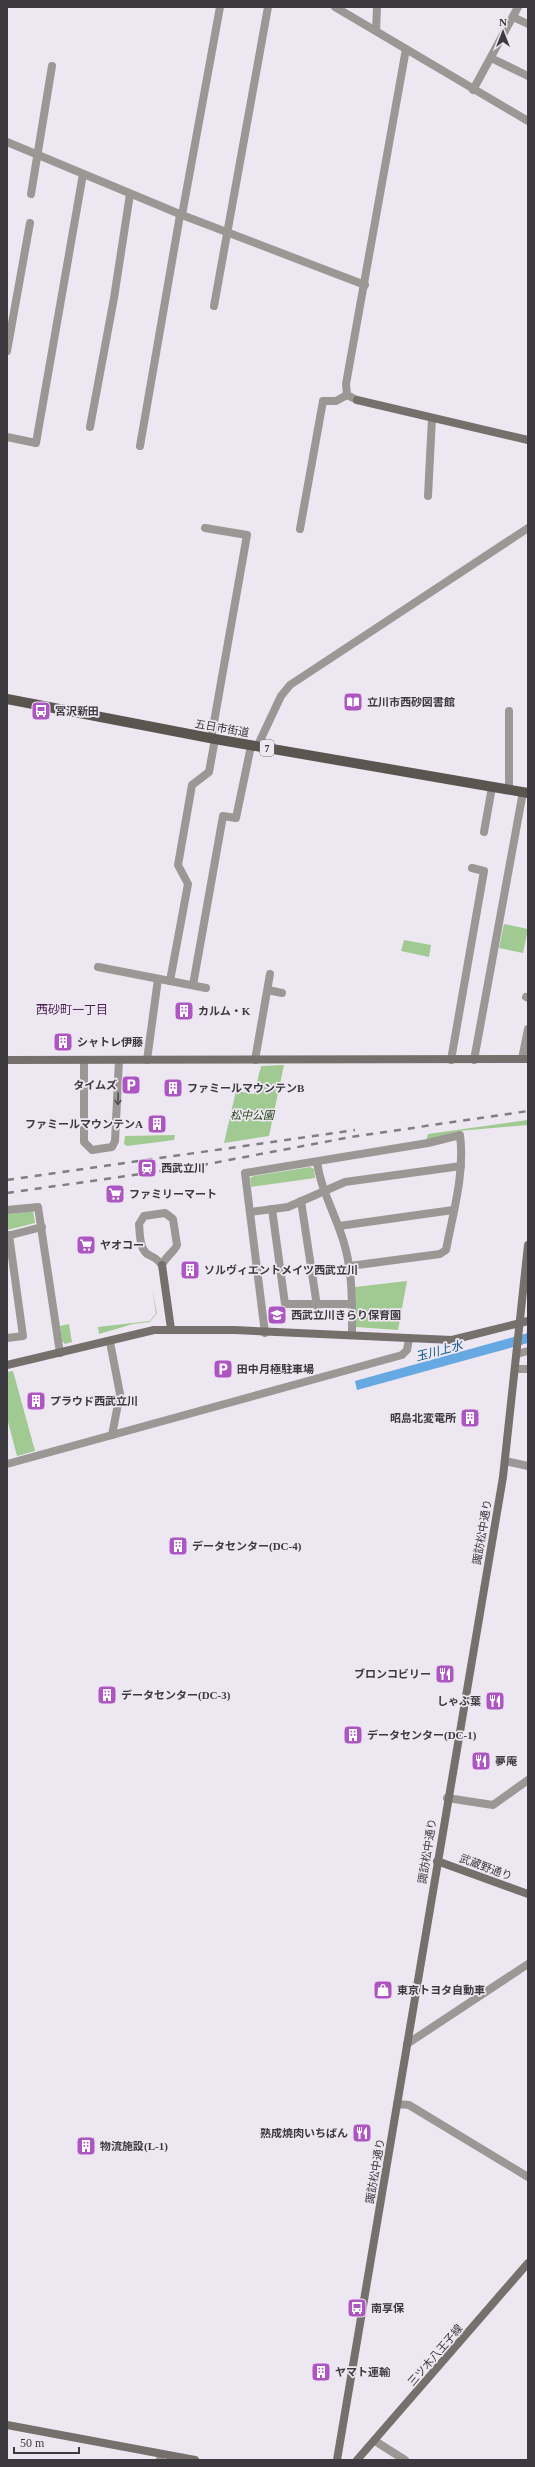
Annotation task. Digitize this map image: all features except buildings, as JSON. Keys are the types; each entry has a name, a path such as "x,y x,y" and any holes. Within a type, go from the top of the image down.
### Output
{"main road":[{"name":"五日市街道","path":"7,699 213,739 526,793"}],"street":[{"path":"140,446 220,7"},
{"path":"214,306 268,7"},
{"path":"335,7 473,90 528,121"},
{"path":"376,31 377,7"},
{"path":"473,90 518,7"},
{"path":"513,16 528,24"},
{"path":"347,395 346,384 365,285 406,49"},
{"path":"491,58 528,76"},
{"path":"31,194 36,155 52,66"},
{"path":"7,142 181,215 365,285"},
{"path":"7,437 36,443 83,174"},
{"path":"90,427 114,298 130,194"},
{"path":"7,351 30,223"},
{"path":"347,395 357,400 528,440"},
{"path":"300,529 323,401 336,401 347,395"},
{"path":"428,496 432,418"},
{"path":"170,981 188,884 178,865 192,785 209,772 213,739 247,535 205,528"},
{"path":"192,985 223,816 236,818 254,746 282,696 290,686 528,528"},
{"path":"509,711 509,790"},
{"path":"484,832 492,787"},
{"path":"474,1060 526,793"},
{"path":"451,1060 484,871 472,868"},
{"path":"98,967 206,988"},
{"path":"255,1060 270,974"},
{"path":"147,1060 158,979"},
{"path":"268,990 282,993"},
{"path":"7,1060 525,1059 528,1029"},
{"path":"84,1060 84,1142 92,1150 112,1146 115,1141 119,1060"},
{"path":"264,1333 245,1173 428,1143 460,1135 461,1166 446,1250 444,1252 350,1266"},
{"path":"317,1162 324,1191 338,1226 350,1266 352,1335"},
{"path":"250,1212 288,1207 345,1182 461,1166"},
{"path":"302,1201 317,1306"},
{"path":"7,1210 38,1207 60,1353"},
{"path":"272,1210 285,1304 317,1306 352,1304"},
{"path":"338,1226 453,1210"},
{"path":"162,1264 156,1258 145,1252 141,1246 139,1224 144,1216 165,1213 173,1219 177,1245 176,1248 166,1256 162,1264 172,1330"},
{"path":"7,1338 23,1336 8,1236 42,1227"},
{"name":"諏訪松中通り","path":"337,2460 505,1461 519,1334 524,1323 528,1245"},
{"path":"156,1258 166,1256"},
{"path":"7,1364 110,1342 140,1332 172,1330 352,1335 452,1340 524,1323"},
{"path":"7,1464 402,1355 407,1350 408,1339"},
{"path":"110,1342 120,1394 112,1435"},
{"path":"517,1351 528,1351"},
{"path":"516,1369 528,1369"},
{"path":"505,1461 528,1466"},
{"path":"448,1798 493,1805 528,1780"},
{"name":"武蔵野通り","path":"437,1861 528,1894"},
{"path":"407,2044 528,1965"},
{"path":"397,2104 409,2105 528,2177"},
{"name":"三ツ木八王子線","path":"357,2460 528,2263"},
{"path":"7,2425 161,2457 195,2460"},
{"path":"375,2441 405,2460"}],"green space":[{"path":"504,924 528,929 523,953 499,948"},
{"path":"404,940 431,945 429,957 401,951"},
{"name":"松中公園","path":"284,1065 269,1136 224,1143 236,1091 254,1094 261,1066"},
{"path":"528,1120 528,1125 458,1131 426,1141 428,1134"},
{"path":"175,1135 174,1140 127,1146 124,1144 125,1136"},
{"path":"310,1167 314,1169 315,1178 251,1187 250,1178 254,1176"},
{"path":"33,1211 35,1223 7,1230 7,1214"},
{"path":"407,1281 398,1330 356,1327 355,1287"},
{"path":"152,1288 157,1313 150,1322 133,1324 99,1334 98,1327 150,1321 156,1313"},
{"path":"69,1324 72,1342 65,1344 62,1341 60,1326"},
{"path":"13,1371 35,1451 17,1456 7,1418 7,1372"}],"water":[{"path":"528,1333 528,1343 357,1390 355,1381"}],"railway":[{"path":"7,1193 197,1166 351,1137 528,1111"},
{"path":"7,1180 355,1130"}],"place":[{"name":"立川市西砂図書館","path":"353,702"},
{"name":"宮沢新田","path":"41,711"},
{"name":"カルム・K","path":"184,1011"},
{"name":"シャトレ伊藤","path":"63,1042"},
{"name":"タイムズ","path":"131,1085"},
{"name":"ファミールマウンテンB","path":"173,1088"},
{"name":"ファミールマウンテンA","path":"157,1124"},
{"name":"西武立川","path":"147,1168"},
{"name":"ファミリーマート","path":"115,1194"},
{"name":"ヤオコー","path":"86,1245"},
{"name":"ソルヴィエントメイツ西武立川","path":"190,1270"},
{"name":"西武立川きらり保育園","path":"277,1315"},
{"name":"田中月極駐車場","path":"223,1369"},
{"name":"プラウド西武立川","path":"36,1401"},
{"name":"昭島北変電所","path":"470,1418"},
{"name":"データセンター(DC-4)","path":"178,1546"},
{"name":"ブロンコビリー","path":"445,1674"},
{"name":"データセンター(DC-3)","path":"107,1695"},
{"name":"しゃぶ葉","path":"495,1701"},
{"name":"データセンター(DC-1)","path":"353,1735"},
{"name":"夢庵","path":"481,1761"},
{"name":"東京トヨタ自動車","path":"383,1990"},
{"name":"熟成焼肉いちばん","path":"362,2133"},
{"name":"物流施設(L-1)","path":"86,2146"},
{"name":"南享保","path":"357,2308"},
{"name":"ヤマト運輸","path":"321,2372"}],"district":[{"name":"西砂町一丁目","path":"72,1010"}],"water label":[{"name":"玉川上水","path":"439,1351"}]}
